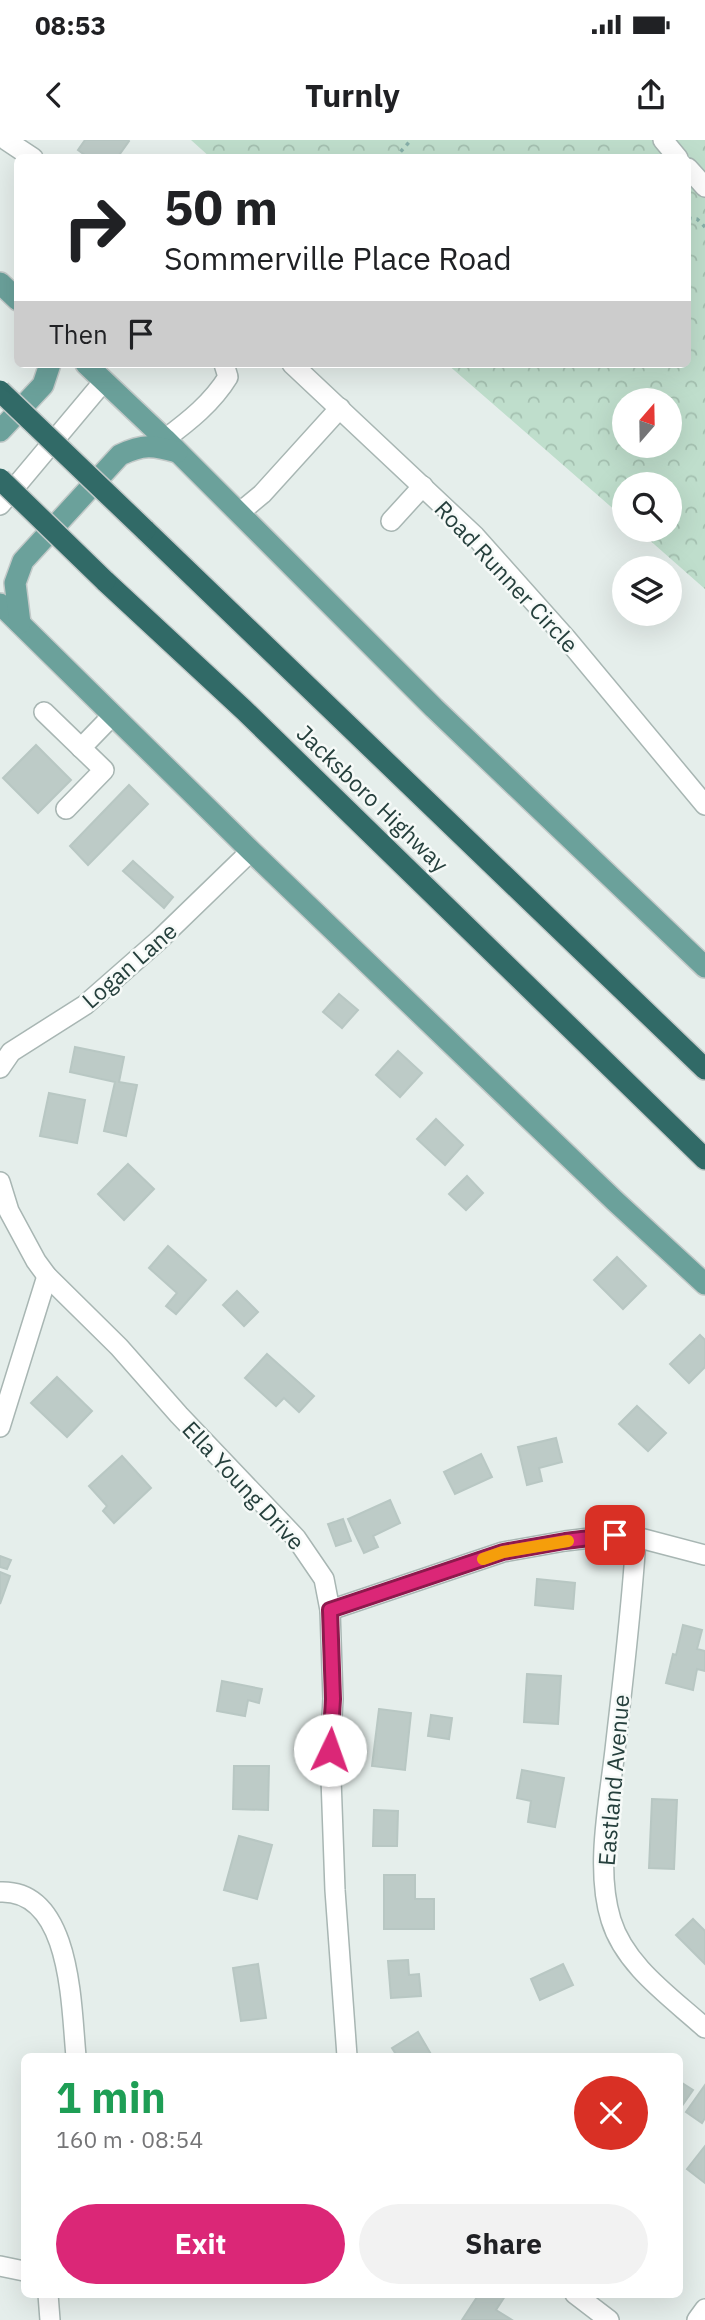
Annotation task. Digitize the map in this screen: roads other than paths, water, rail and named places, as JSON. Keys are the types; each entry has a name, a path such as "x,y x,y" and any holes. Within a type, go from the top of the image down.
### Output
{"highway":[{"name":"Jacksboro Highway","path":"0,391 705,1069"},
{"name":"Jacksboro Highway","path":"0,479 254,720 705,1159"}],"main road":[{"path":"0,283 14,296"},
{"path":"0,431 43,385 49,368"},
{"path":"90,368 434,708 705,967"},
{"path":"20,623 15,583 23,561 120,455 136,448 172,446"},
{"path":"0,605 251,851 705,1284"}],"street":[{"path":"6,140 27,154"},
{"path":"663,140 675,154"},
{"path":"691,171 705,187"},
{"path":"172,446 189,422 220,390 228,377 225,368"},
{"name":"Road Runner Circle","path":"296,368 475,536 566,638 705,805"},
{"path":"0,505 104,381"},
{"path":"239,513 262,494 340,408"},
{"path":"391,521 423,486"},
{"path":"44,712 104,770 66,809"},
{"path":"81,748 113,716"},
{"name":"Logan Lane","path":"0,1068 12,1052 85,1005 158,941 251,851"},
{"name":"Ella Young Drive","path":"0,1182 9,1211 47,1276 119,1347 179,1415 296,1538 324,1579 330,1610 333,1699 330,1750 335,1890 347,2053"},
{"path":"0,1427 47,1276"},
{"path":"330,1610 503,1552 565,1541 615,1535 636,1537 705,1555"},
{"name":"Eastland Avenue","path":"636,1537 632,1603 606,1828 604,1883 611,1922 628,1953 649,1977 705,2028"},
{"path":"0,1892 25,1896 38,1905 57,1934 67,1968 76,2053"},
{"path":"0,2266 21,2270"},
{"path":"48,2298 50,2320"},
{"path":"580,2298 608,2320"},
{"path":"697,2320 705,2309"}]}
